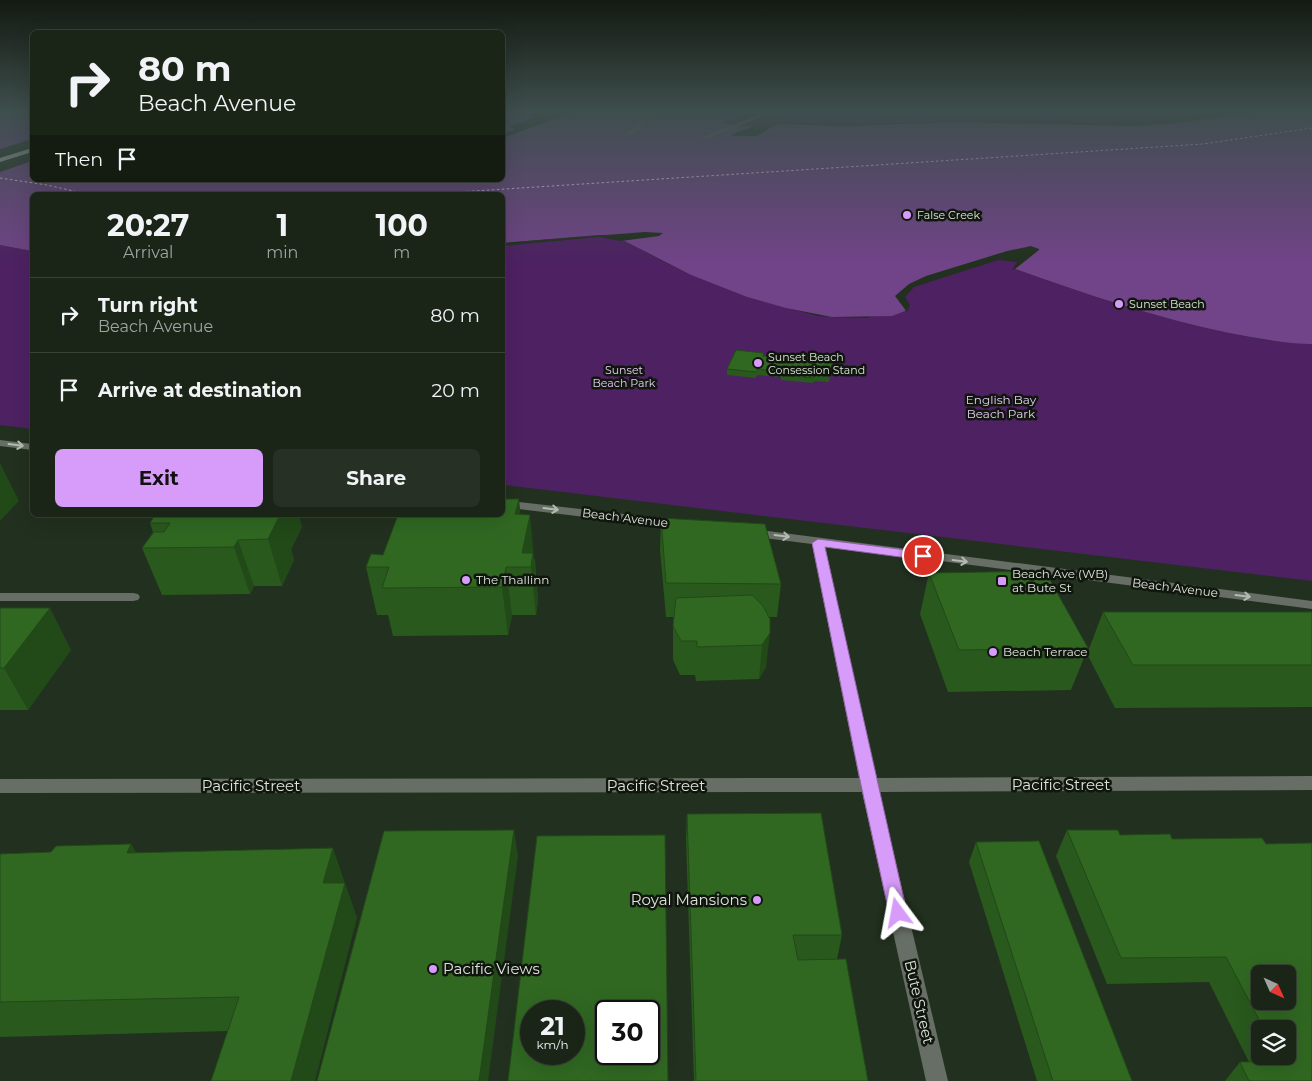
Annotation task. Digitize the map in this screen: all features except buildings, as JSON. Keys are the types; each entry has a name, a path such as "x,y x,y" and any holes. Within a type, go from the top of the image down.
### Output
{"street":[{"path":"0,443 30,447"},
{"name":"Beach Avenue","path":"505,503 688,526"},
{"name":"Beach Avenue","path":"744,532 1312,605"},
{"name":"Bute Street","path":"818,543 869,785 937,1081"},
{"path":"0,597 133,597"},
{"name":"Pacific Street","path":"0,786 486,787 1312,783"}],"green space":[{"path":"599,235 626,240 691,275 747,297 818,316 832,317 868,318 902,297 913,285 998,258 1021,262 1015,269 1120,305 1174,320 1260,339 1312,344 1312,581 505,485 505,243"},
{"path":"0,245 30,251 30,429 0,425"}],"shaded area":[{"name":"False Creek","path":"0,161 30,161 30,182 505,182 505,161 1312,161 1312,344 1260,339 1175,320 1121,305 1015,269 1021,262 998,258 913,285 903,296 907,306 905,311 892,316 832,317 786,308 747,297 691,275 615,236 599,235 505,243 505,192 30,192 30,251 0,245"}],"pier":[{"path":"0,161 30,161 30,162 0,172"},
{"path":"645,232 663,233 659,236 621,241 599,237 505,246 505,243"},
{"path":"1031,246 1039,250 1015,269 1012,270 1017,262 998,260 914,287 905,297 910,305 907,312 895,296 909,284 926,276 1007,251"}],"ferry route":[{"path":"459,192 932,161"},
{"path":"0,178 78,192"}],"place":[{"name":"False Creek","path":"907,215"},
{"name":"Sunset Beach","path":"1119,304"},
{"name":"Sunset Beach Consession Stand","path":"758,363"},
{"name":"The Thallinn","path":"466,580"},
{"name":"Beach Ave (WB) at Bute St","path":"1002,581"},
{"name":"Beach Terrace","path":"993,652"},
{"name":"Royal Mansions","path":"757,900"},
{"name":"Pacific Views","path":"433,969"}],"route":[{"path":"898,913 880,839 818,543 923,556"}],"park label":[{"name":"Sunset Beach Park","path":"624,376"},
{"name":"English Bay Beach Park","path":"1001,407"}]}
